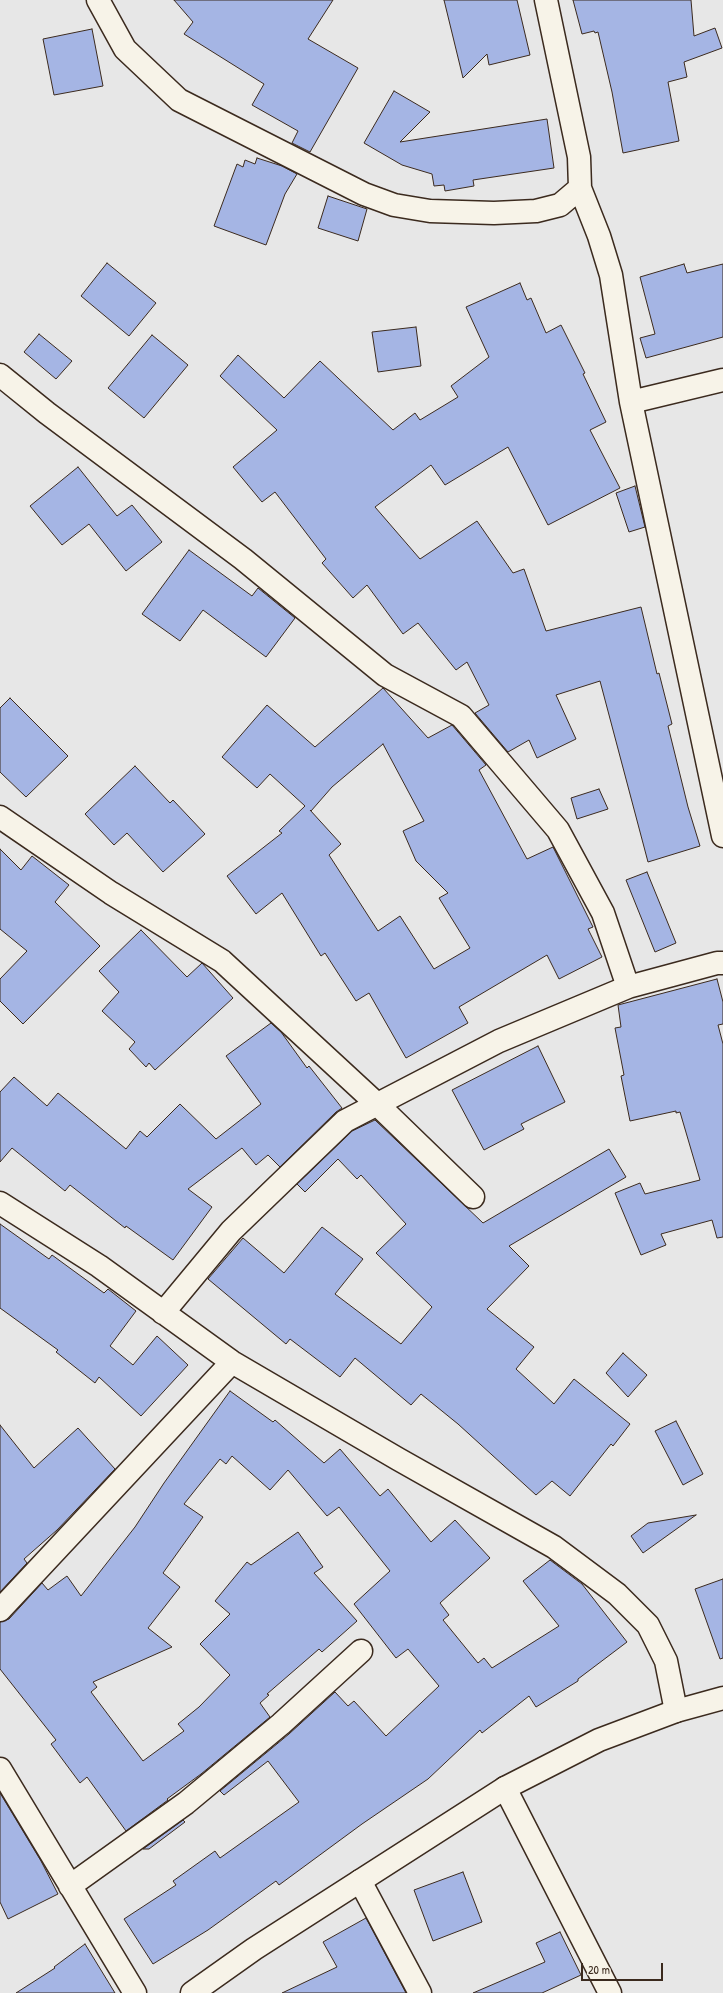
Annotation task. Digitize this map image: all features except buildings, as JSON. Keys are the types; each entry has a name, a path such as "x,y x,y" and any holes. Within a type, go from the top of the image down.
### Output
{"street":[{"path":"98,0 125,49 180,100 364,194 394,205 430,211 494,213 536,211 560,204 580,188"},
{"path":"546,0 579,157 580,188 599,236 611,275 631,402 723,836"},
{"path":"560,204 599,236"},
{"path":"0,375 48,413 243,559 386,676 461,716 558,830 603,913 628,987"},
{"path":"631,402 723,380"},
{"path":"0,817 111,893 222,961 378,1105 473,1197"},
{"path":"163,1313 236,1226 345,1121 499,1041 628,987 717,963 723,963"},
{"path":"628,987 723,968"},
{"path":"0,1203 99,1266 232,1362 398,1459 554,1547 617,1594 648,1625 666,1661 676,1711"},
{"path":"0,1610 232,1362"},
{"path":"70,1886 186,1803 281,1724 361,1651"},
{"path":"192,1993 254,1949 505,1788 599,1740 676,1711 723,1698"},
{"path":"0,1769 135,1993"},
{"path":"505,1788 610,1993"},
{"path":"360,1881 420,1993"}]}
